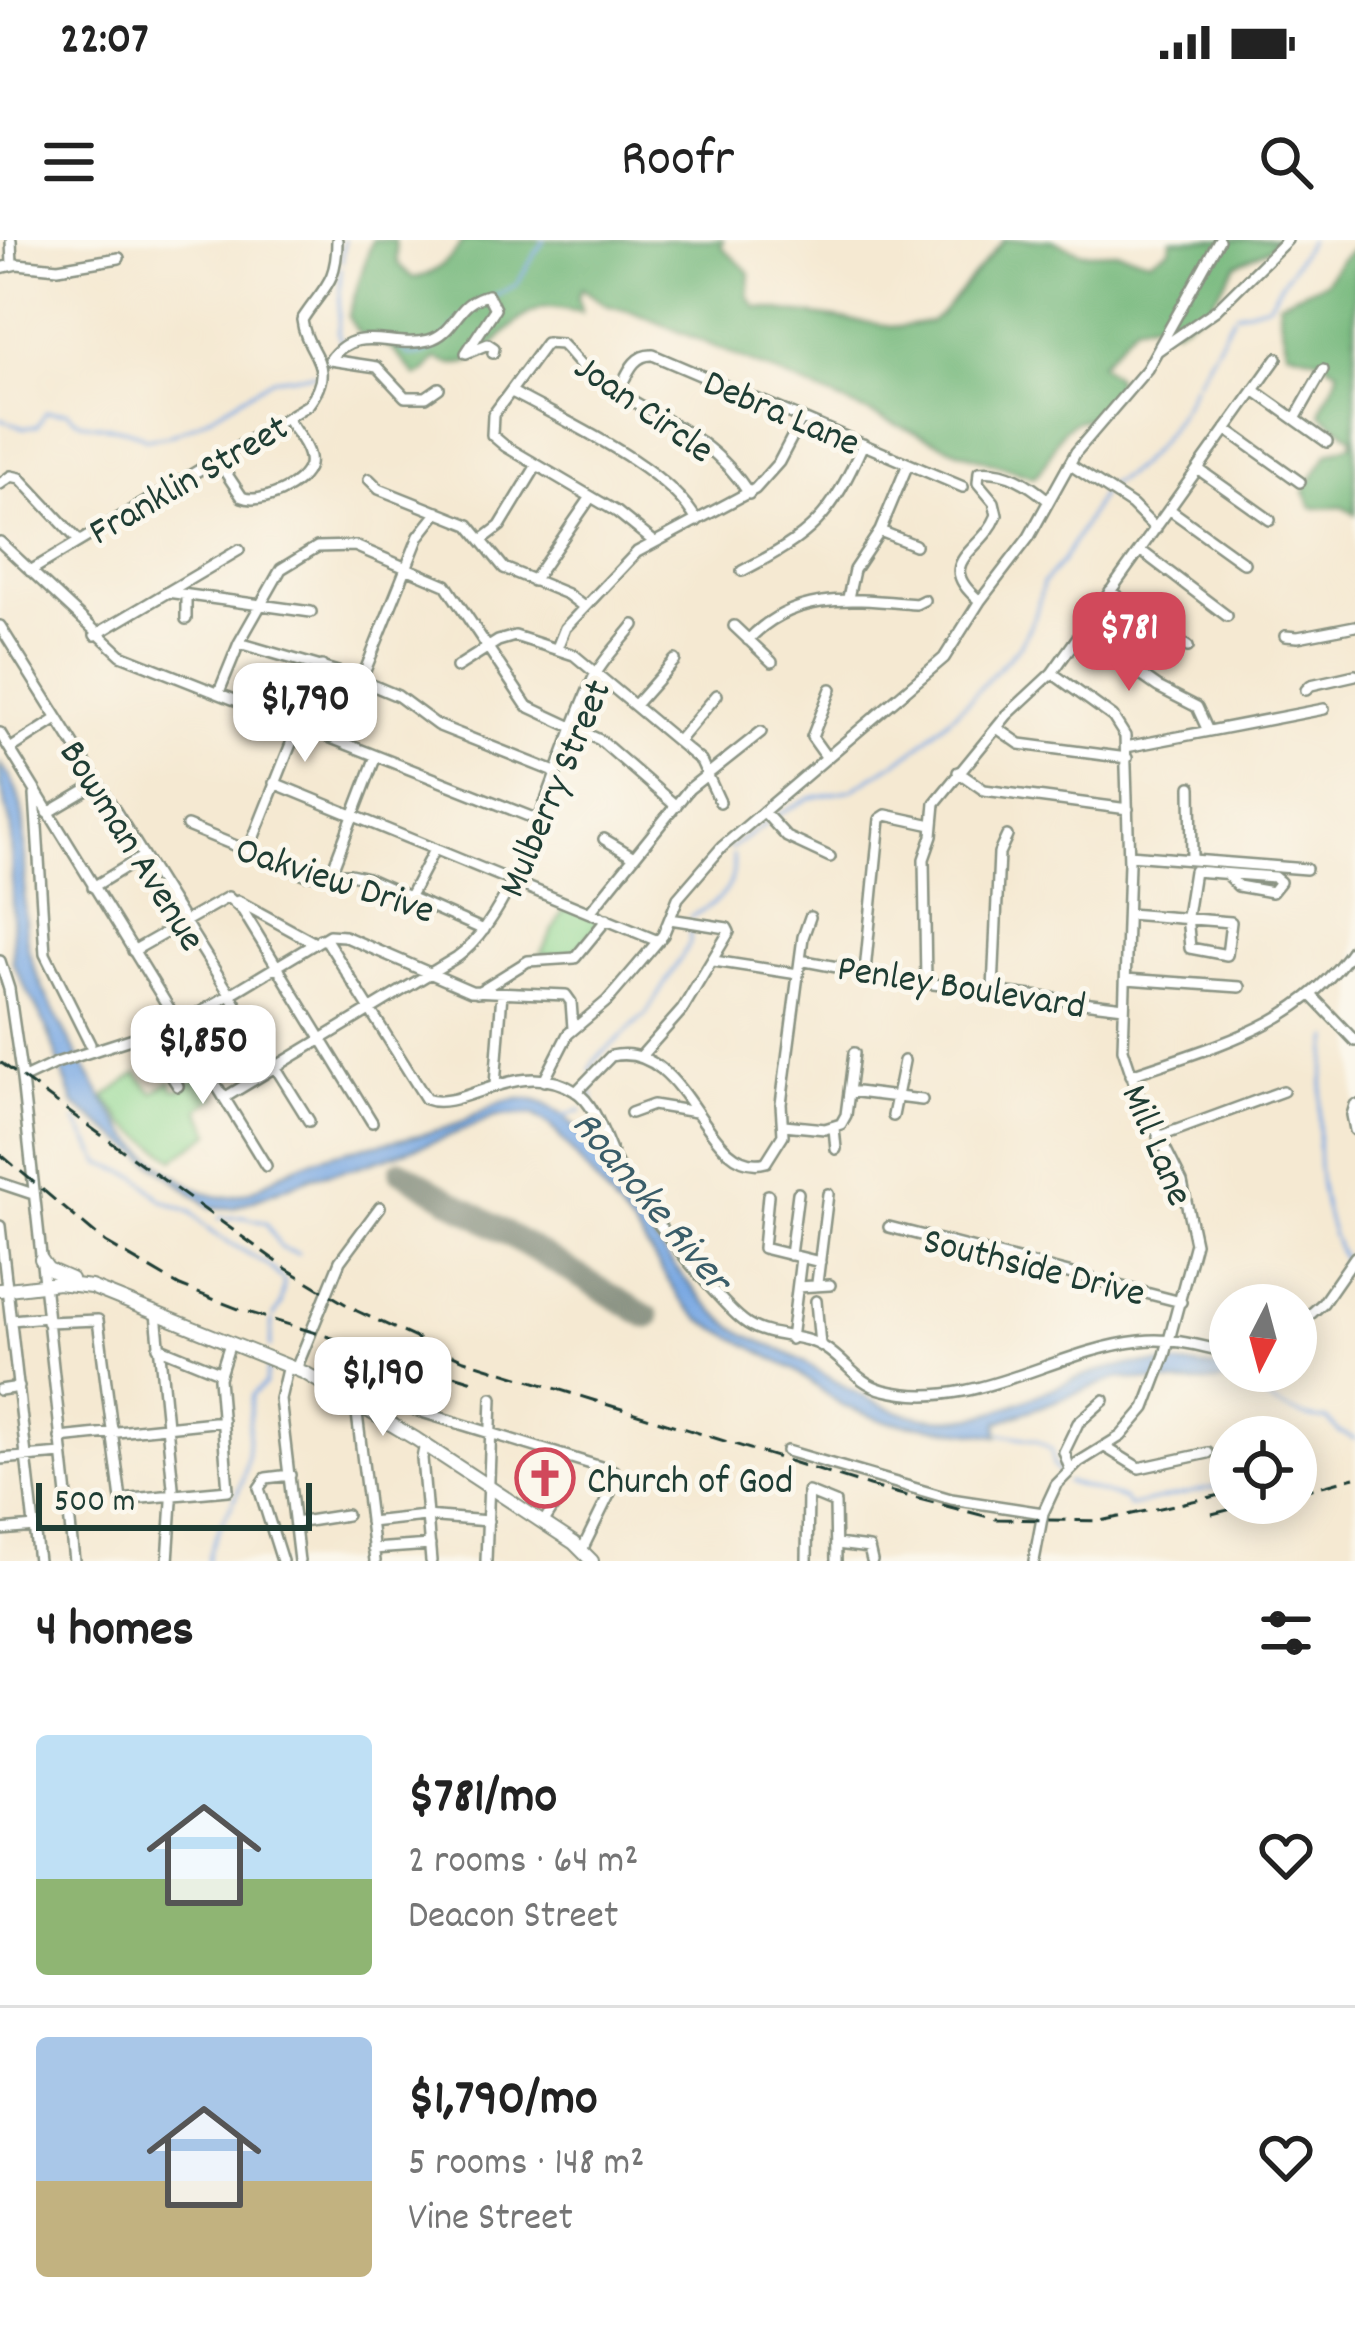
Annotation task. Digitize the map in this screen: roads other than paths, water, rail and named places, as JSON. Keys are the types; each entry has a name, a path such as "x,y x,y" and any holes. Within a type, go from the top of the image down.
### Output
{"main road":[{"path":"40,1259 48,1269 83,1286 292,1367 425,1444 592,1561"},
{"path":"4,1289 83,1286"}],"street":[{"path":"11,240 12,265"},
{"path":"327,365 301,323 331,282 338,240"},
{"path":"544,1081 557,1049 658,941 678,898 722,847 952,649 1024,544 1069,464 1147,369 1219,240"},
{"path":"1157,350 1210,316 1287,240"},
{"path":"0,268 48,268 118,259"},
{"path":"327,365 344,345 364,338 432,339 447,329 467,302 488,295 495,308 466,353 488,344 493,353"},
{"name":"Joan Circle","path":"652,541 591,496 499,442 490,430 493,416 538,349 554,342 564,346 591,376 716,452 749,494"},
{"name":"Debra Lane","path":"619,392 634,362 649,355 963,487"},
{"path":"926,982 924,859 938,797 1052,673 1277,358"},
{"path":"327,365 377,367 400,394 411,398 426,397 439,388"},
{"name":"Franklin Street","path":"30,571 288,420 310,402 327,365"},
{"path":"1295,419 1323,370"},
{"path":"1254,390 1327,442"},
{"path":"512,392 651,472 681,497 697,521"},
{"path":"408,416 411,398"},
{"path":"557,648 561,632 629,559 652,541 749,494 779,462 802,418"},
{"path":"216,458 242,497 261,500 308,469 308,452 288,420"},
{"path":"1226,429 1300,482"},
{"path":"742,571 795,541 827,513 863,444"},
{"path":"483,539 500,526 536,464"},
{"path":"848,598 854,570 880,531 908,464"},
{"path":"1069,464 1132,505 1156,529"},
{"path":"0,467 3,481 20,478 79,540"},
{"path":"1198,469 1270,520"},
{"path":"980,602 958,577 965,556 997,515 977,474 988,471 1023,480 1048,501"},
{"path":"369,479 379,489 469,525 504,568 572,597 584,607"},
{"path":"533,581 591,496"},
{"path":"1168,509 1244,563"},
{"path":"361,681 422,531 438,512"},
{"path":"880,531 915,544"},
{"path":"0,542 121,655 536,819"},
{"path":"218,692 259,603 284,566 316,547 355,546 434,577 451,590 527,706 606,745 676,806"},
{"path":"95,634 239,550"},
{"path":"1140,550 1227,616"},
{"path":"1110,591 1188,647"},
{"path":"167,592 310,612"},
{"path":"186,595 186,619"},
{"path":"748,640 797,607 824,599 916,604 924,600"},
{"name":"Mulberry Street","path":"224,1098 464,952 484,930 500,910 597,671 634,625"},
{"name":"Bowman Avenue","path":"0,626 309,1121"},
{"path":"734,626 772,662"},
{"path":"1285,636 1355,626"},
{"path":"1081,632 1158,687 1200,710 1208,731"},
{"path":"457,668 489,647 519,637 557,648 597,671 678,741 709,773 721,802"},
{"path":"239,643 322,666 398,696 437,725 555,772"},
{"path":"0,655 13,647"},
{"path":"636,704 675,660"},
{"path":"249,849 322,666"},
{"path":"1052,673 1113,717 1123,730 1126,752"},
{"path":"1306,690 1355,675"},
{"path":"827,758 812,737 831,689"},
{"path":"678,741 717,695"},
{"path":"997,728 1020,744 1126,752 1324,710"},
{"path":"10,749 57,719"},
{"path":"590,912 676,806 760,732"},
{"path":"0,734 266,1166"},
{"name":"Mill Lane","path":"1034,1561 1052,1491 1070,1469 1134,1423 1155,1384 1194,1251 1194,1226 1182,1182 1158,1137 1123,1049 1129,855 1126,752"},
{"path":"330,875 376,756"},
{"path":"958,772 984,790 1128,809"},
{"path":"274,783 658,941"},
{"path":"49,813 97,784"},
{"path":"1191,787 1192,860"},
{"path":"35,789 43,944 91,1048"},
{"path":"764,812 787,837 830,856"},
{"path":"865,971 880,819 886,815 932,825"},
{"name":"Oakview Drive","path":"187,826 308,875 355,874 484,930"},
{"path":"993,990 999,853 1007,836"},
{"path":"604,838 634,857"},
{"path":"410,896 434,850"},
{"path":"1129,855 1306,869"},
{"path":"94,887 142,857"},
{"path":"1128,914 1187,916 1231,922 1227,955 1192,951 1187,916 1194,871 1274,877 1279,887 1272,892 1238,886 1226,874"},
{"path":"133,951 228,897"},
{"path":"228,897 327,941 413,1083 431,1102 496,1084 544,1081 576,1092 588,1105 620,1170 731,1310 764,1332 814,1343 873,1386 928,1395 975,1389 1114,1345 1170,1340 1209,1348"},
{"path":"228,897 243,911 373,1122"},
{"path":"576,1092 607,1058 642,1054 661,1066 723,1145 756,1164 766,1162 775,1154 784,1125 781,1104 810,917"},
{"path":"642,1054 682,1010 728,936 727,928 670,919"},
{"path":"478,992 528,961 575,958 607,920"},
{"path":"22,1079 91,1048 178,1024 317,940 344,936 478,992 556,995 571,1000 573,1028"},
{"path":"1131,1075 1264,1027 1312,996 1355,946"},
{"name":"Penley Boulevard","path":"800,960 926,982 1124,1007"},
{"path":"0,961 9,988 22,1079 74,1561"},
{"name":"Penley Boulevard","path":"714,961 798,974"},
{"path":"1126,980 1240,987"},
{"path":"496,1084 502,993"},
{"path":"1312,996 1355,1041"},
{"path":"145,1035 178,1086"},
{"path":"784,1125 834,1128 845,1118 854,1053"},
{"path":"892,1116 904,1061"},
{"path":"849,1091 922,1100"},
{"path":"1158,1137 1283,1091"},
{"path":"1355,1105 1355,1130"},
{"path":"631,1113 653,1106 695,1112"},
{"path":"834,1128 836,1149"},
{"path":"0,1183 33,1194"},
{"path":"791,1339 798,1287 798,1192"},
{"path":"817,1283 828,1194"},
{"path":"768,1195 762,1246 820,1262"},
{"path":"299,1561 280,1393 340,1261 380,1207"},
{"path":"0,1226 38,1561"},
{"name":"Southside Drive","path":"889,1227 1180,1302"},
{"path":"1317,1308 1355,1257"},
{"path":"798,1287 830,1285"},
{"path":"814,1343 816,1301"},
{"path":"156,1313 173,1496 168,1561"},
{"path":"8,1321 83,1318 99,1322 121,1500 229,1488 219,1372 230,1342"},
{"path":"158,1347 219,1372"},
{"path":"343,1352 350,1356 374,1555 430,1545"},
{"path":"0,1390 19,1387"},
{"path":"486,1561 492,1398"},
{"path":"1070,1469 1064,1452 1072,1430 1104,1400"},
{"path":"376,1416 385,1404 393,1404 615,1472 582,1550"},
{"path":"60,1438 223,1420"},
{"path":"425,1444 430,1561"},
{"path":"1105,1447 1138,1468 1208,1453"},
{"path":"788,1451 951,1499 1043,1513"},
{"path":"0,1459 62,1454"},
{"path":"282,1561 260,1496 263,1480 290,1475"},
{"path":"807,1561 806,1492 833,1501 836,1561"},
{"path":"543,1523 556,1502"},
{"path":"295,1523 346,1515"},
{"path":"370,1522 429,1517 488,1521"},
{"path":"0,1531 35,1526"},
{"path":"837,1544 869,1548 872,1561"}],"water":[{"path":"0,764 20,803 25,926 43,989 126,1132 198,1189 232,1197 316,1159 436,1131 504,1102 539,1102 555,1110 582,1136 663,1251 728,1323 892,1409 940,1420 966,1418 1122,1366 1209,1367 1209,1383 1118,1378 998,1422 998,1436 884,1421 843,1406 796,1371 701,1320 680,1299 642,1239 552,1127 533,1114 495,1116 439,1140 312,1177 233,1208 210,1207 74,1104 47,1028 13,963 11,826"}],"waterway":[{"path":"342,261 344,240"},
{"path":"494,296 516,285 544,240"},
{"path":"1236,313 1268,304 1310,240"},
{"path":"341,268 338,334 342,343"},
{"path":"400,346 409,355 430,350 484,301"},
{"path":"1197,381 1233,317"},
{"path":"0,419 24,428 37,426 46,412 68,412 83,422 146,439 197,424 273,379 315,374"},
{"path":"1108,485 1136,467 1159,443 1194,386"},
{"path":"774,817 810,798 851,790 912,752 967,702 1021,644 1043,583 1062,562 1102,493"},
{"path":"730,849 767,823"},
{"path":"690,917 724,894 732,877 733,855"},
{"path":"590,1071 594,1061 646,1014 690,943 690,929"},
{"path":"1330,1038 1318,1151 1325,1207 1344,1261"},
{"name":"Roanoke River","path":"590,1085 593,1103"},
{"name":"Roanoke River","path":"560,1118 581,1110"},
{"path":"76,1121 101,1163 138,1177 162,1200 191,1212 211,1232 266,1264 284,1281 274,1316"},
{"path":"219,1218 244,1217 266,1223 281,1248 298,1254"},
{"path":"1351,1272 1355,1279"},
{"path":"270,1347 272,1321"},
{"path":"208,1561 242,1481 252,1395 265,1384 268,1365"},
{"path":"1256,1392 1292,1412 1327,1419 1355,1439"},
{"path":"1002,1434 1036,1440 1052,1450 1053,1465 1060,1474"},
{"path":"1067,1482 1124,1499 1129,1506 1209,1489"}],"railway":[{"path":"0,1062 287,1269 357,1311 464,1360 869,1486 996,1519 1100,1521 1209,1498"},
{"path":"0,1154 106,1243 180,1286 241,1310 480,1383"},
{"path":"1317,1487 1355,1477"}],"place":[{"name":"Church of God","path":"545,1478"}]}
